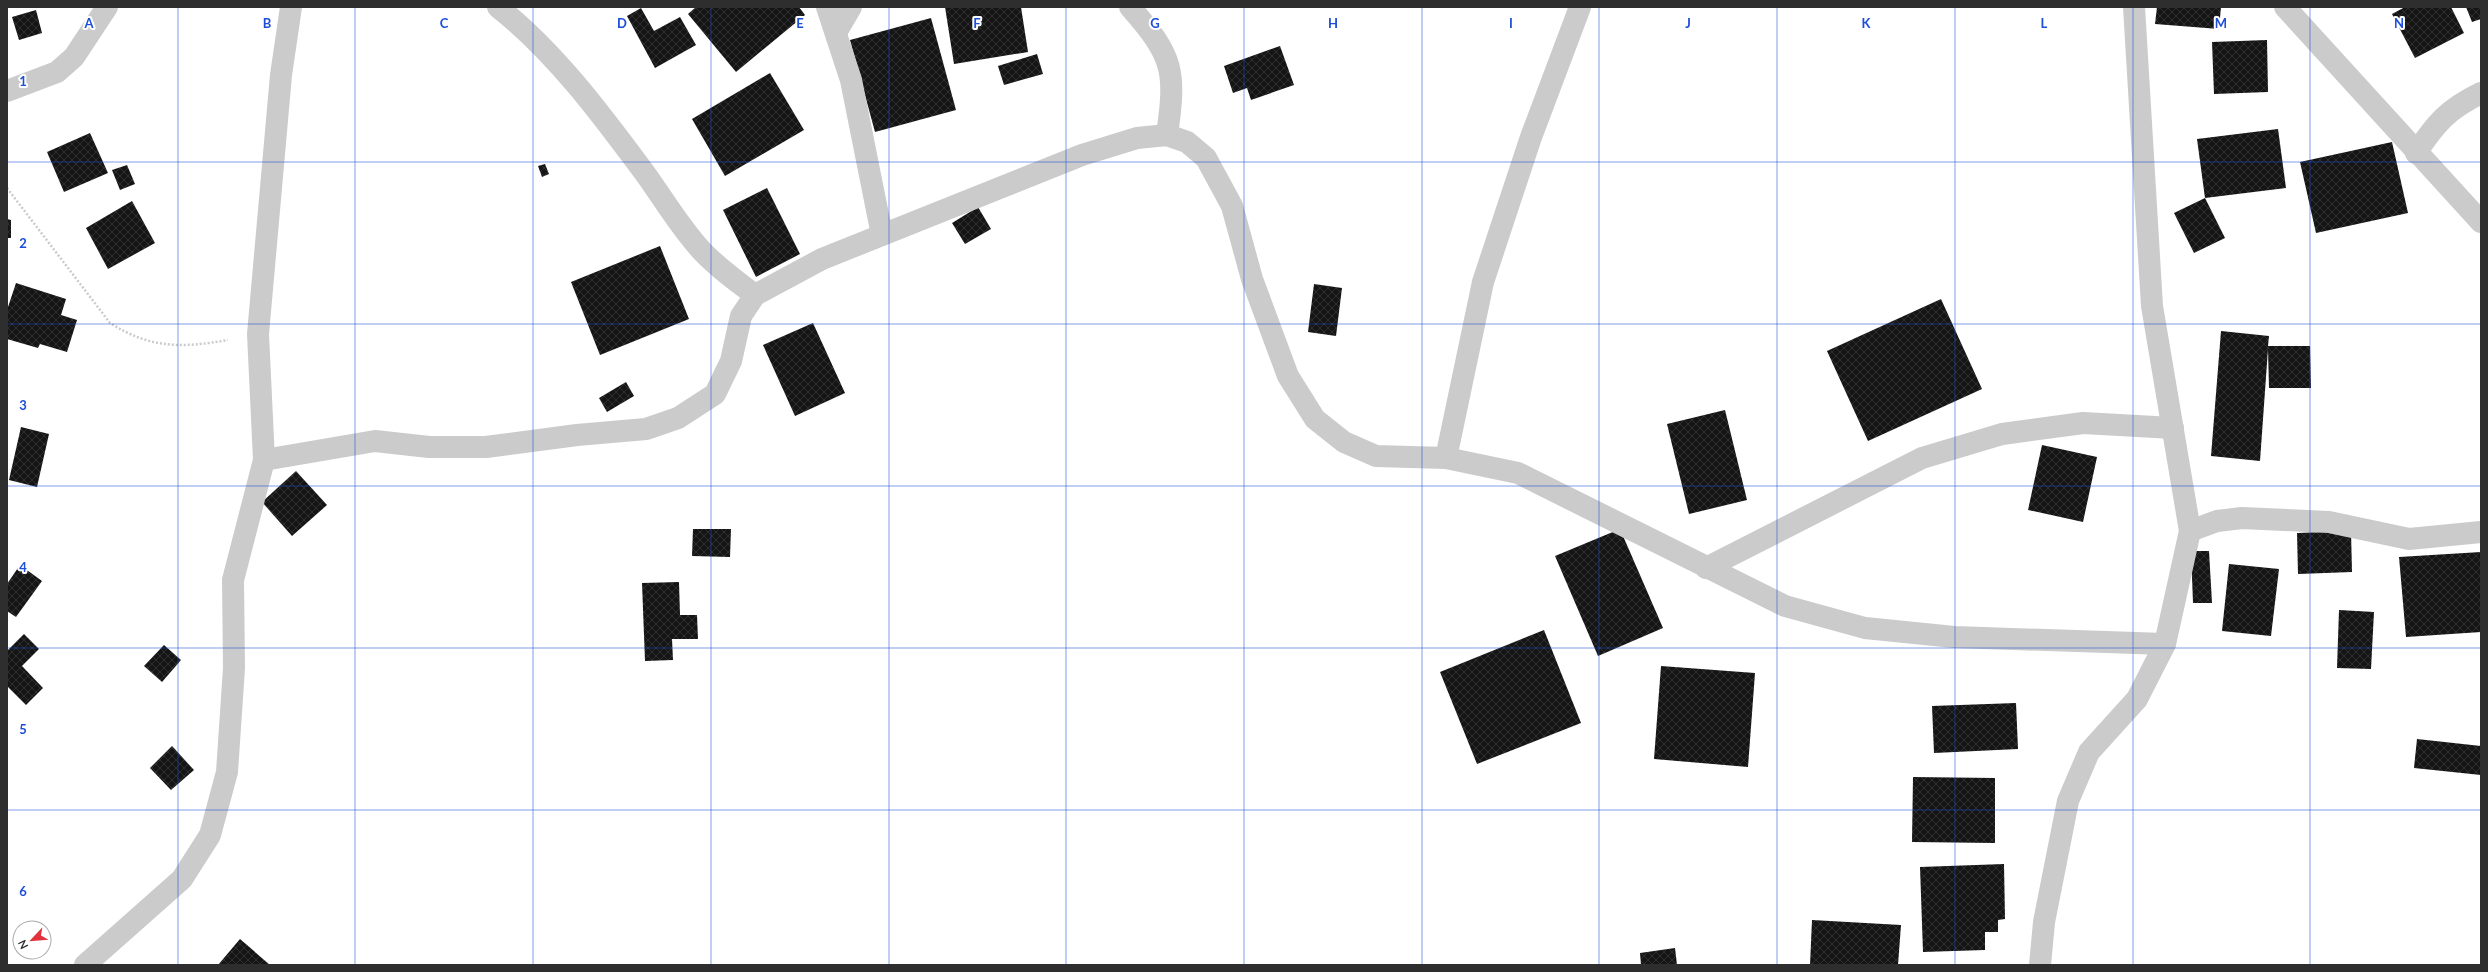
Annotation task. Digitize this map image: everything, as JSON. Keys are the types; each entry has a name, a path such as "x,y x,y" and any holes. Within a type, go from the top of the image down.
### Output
{"street":[{"path":"7,91 57,72 74,57 107,7"},
{"path":"85,965 182,879 210,835 227,772 234,668 233,580 264,460 258,334 281,75 291,7"},
{"path":"498,7 517,22 568,75 644,172 686,233 702,251 718,267 755,295"},
{"path":"827,7 837,31 851,80 863,131 882,235"},
{"path":"837,31 851,7"},
{"path":"1130,7 1156,38 1171,71 1173,92 1167,135"},
{"path":"1446,458 1483,282 1532,136 1580,7"},
{"path":"2040,965 2044,922 2068,801 2089,752 2136,699 2165,644 2190,531 2152,306 2134,7"},
{"path":"2285,7 2416,154 2481,222"},
{"path":"2416,154 2434,125 2461,103 2481,93"},
{"path":"264,460 375,441 429,447 486,447 653,427 678,418 715,394 731,361 741,316 755,295 822,259 1082,155 1137,138 1167,135 1187,142 1206,158 1232,206 1252,279 1288,376 1315,419 1344,442 1376,456 1446,458 1518,473 1784,606 1865,628 1954,637 2165,644"},
{"path":"1706,568 1922,458 2002,434 2083,423 2173,428"},
{"path":"2190,531 2217,521 2242,518 2329,522 2409,539 2481,532"}],"path":[{"path":"7,188 110,323 130,336 149,343 199,345 258,334"}],"building":[{"path":"696,7 799,7 805,15 736,72 688,14"},
{"path":"945,7 1021,7 1028,52 954,64"},
{"path":"2157,7 2221,7 2219,29 2155,24"},
{"path":"2405,7 2451,7 2464,33 2415,58 2392,14"},
{"path":"2466,7 2481,7 2481,19 2472,22"},
{"path":"641,8 654,31 680,17 696,45 655,68 627,16"},
{"path":"36,10 42,33 19,40 12,17"},
{"path":"931,18 956,110 875,132 850,40"},
{"path":"2267,40 2268,92 2214,94 2212,42"},
{"path":"1280,46 1294,85 1251,100 1247,88 1233,93 1224,66"},
{"path":"1037,54 1043,74 1004,85 998,66"},
{"path":"770,73 804,130 725,176 692,119"},
{"path":"2278,129 2286,188 2205,198 2197,139"},
{"path":"90,133 108,173 64,192 47,152"},
{"path":"2392,142 2408,213 2316,233 2300,162"},
{"path":"545,164 549,174 542,177 538,166"},
{"path":"127,165 135,184 120,190 112,170"},
{"path":"767,188 800,254 756,277 723,210"},
{"path":"2205,198 2225,238 2194,253 2174,213"},
{"path":"132,201 155,243 108,269 86,228"},
{"path":"978,207 991,229 965,244 952,223"},
{"path":"7,219 11,220 11,238 7,238"},
{"path":"660,246 689,319 600,355 571,282"},
{"path":"16,283 66,299 61,315 77,320 67,352 40,344 38,348 7,339 7,310"},
{"path":"1314,284 1342,288 1336,336 1308,332"},
{"path":"1941,299 1982,389 1868,441 1827,351"},
{"path":"813,323 845,393 795,416 763,345"},
{"path":"2221,331 2269,336 2268,346 2310,346 2311,388 2269,388 2268,349 2260,461 2211,456"},
{"path":"626,382 634,396 607,412 599,398"},
{"path":"1725,410 1747,500 1689,514 1667,424"},
{"path":"21,427 49,434 37,487 9,480"},
{"path":"2042,445 2097,457 2083,522 2028,510"},
{"path":"296,471 327,505 292,536 262,502"},
{"path":"693,529 731,529 730,557 692,556"},
{"path":"1620,529 1663,628 1598,656 1555,556"},
{"path":"2351,531 2352,572 2298,574 2297,533"},
{"path":"2191,551 2209,551 2212,603 2193,603"},
{"path":"2481,552 2481,632 2406,637 2399,557"},
{"path":"2229,564 2279,569 2271,636 2222,631"},
{"path":"20,565 42,581 16,617 7,611 7,584"},
{"path":"679,582 680,615 697,615 698,639 672,639 673,660 645,661 642,583"},
{"path":"2339,610 2374,612 2371,669 2337,668"},
{"path":"1544,630 1581,723 1477,764 1440,672"},
{"path":"24,634 39,649 22,666 43,688 26,705 7,686 7,651"},
{"path":"164,645 181,660 162,682 144,666"},
{"path":"1661,666 1755,673 1748,767 1654,759"},
{"path":"2016,703 2018,749 1934,753 1932,706"},
{"path":"2417,739 2481,746 2481,775 2414,768"},
{"path":"172,746 194,770 171,790 150,768"},
{"path":"1913,777 1995,778 1995,843 1912,842"},
{"path":"2004,864 2005,919 1998,920 1998,932 1985,932 1985,950 1923,952 1920,867"},
{"path":"1812,920 1901,925 1898,965 1810,965"},
{"path":"240,939 270,965 218,965"},
{"path":"1675,948 1677,965 1641,965 1640,953"}]}
